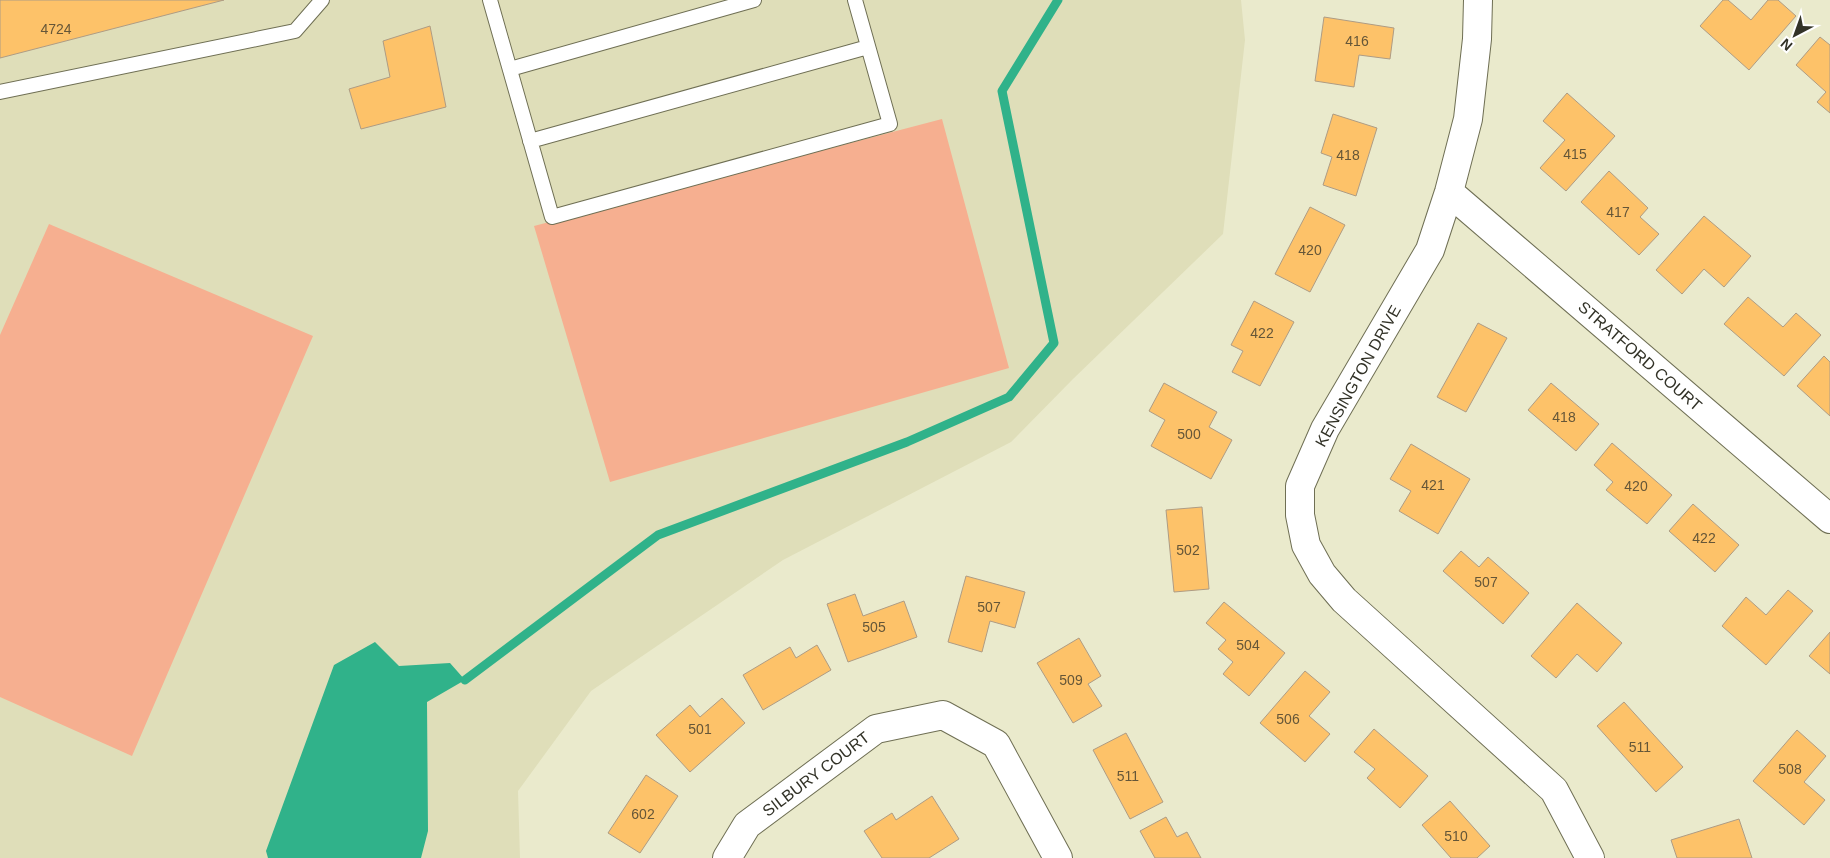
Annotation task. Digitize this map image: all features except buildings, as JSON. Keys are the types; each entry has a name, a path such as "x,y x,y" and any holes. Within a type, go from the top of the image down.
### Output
{"street":[{"name":"KENSINGTON DRIVE","path":"1478,0 1477,39 1468,119 1450,192 1430,250 1324,429 1300,486 1300,515 1306,544 1322,574 1344,600 1554,790 1590,858"},
{"name":"STRATFORD COURT","path":"1450,192 1830,519"},
{"name":"SILBURY COURT","path":"727,858 747,825 876,729 943,715 996,744 1058,858"}],"lane":[{"path":"0,92 295,31 322,0"},
{"path":"490,0 552,217 890,124 855,0"},
{"path":"510,69 754,0"},
{"path":"530,141 868,47"}],"shaded area":[{"path":"0,0 1241,0 1245,40 1223,234 1073,379 1011,442 783,560 591,691 518,791 520,858 0,858"},
{"path":"942,119 1009,368 610,482 534,226"},
{"path":"49,224 313,336 132,756 0,697 0,335"},
{"path":"375,642 399,666 450,663 465,680 427,702 428,831 421,858 268,858 266,851 334,665"}],"waterway":[{"path":"465,680 658,535 907,442 1009,397 1054,343 1002,91 1058,0"}]}
